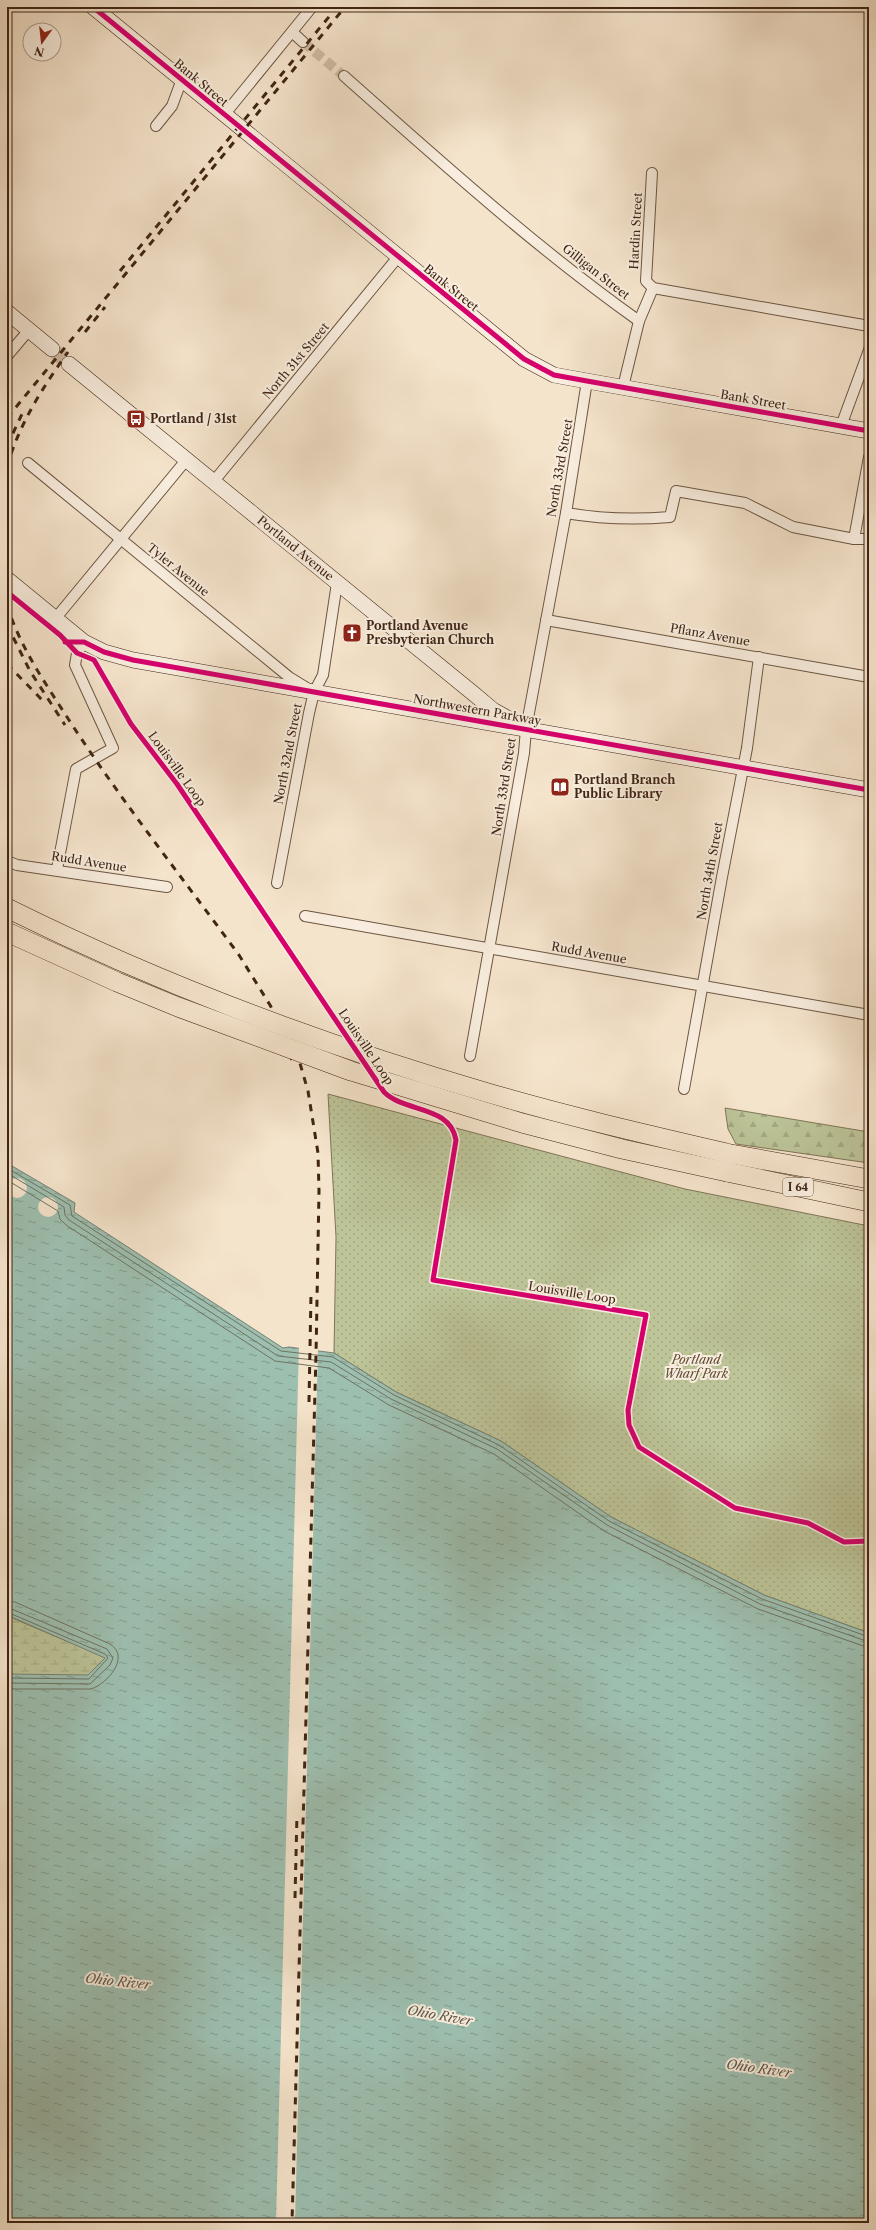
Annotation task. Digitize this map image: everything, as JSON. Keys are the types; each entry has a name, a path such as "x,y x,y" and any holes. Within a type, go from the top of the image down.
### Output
{"highway":[{"name":"I 64","path":"7,908 202,994 330,1041 485,1092 637,1132 729,1163 845,1197 869,1202"},
{"name":"I 64","path":"7,932 110,979 178,1007 351,1071 530,1125 622,1149 869,1179"},
{"path":"845,1197 869,1198"}],"street":[{"name":"Bank Street","path":"93,7 524,359 554,375 869,431"},
{"path":"224,115 312,7"},
{"path":"292,32 303,42"},
{"name":"Gilligan Street","path":"344,76 424,147 596,290 639,321 653,288"},
{"path":"156,126 172,106 182,79"},
{"name":"Hardin Street","path":"652,173 646,281 653,288"},
{"name":"North 31st Street","path":"214,481 398,257"},
{"path":"653,288 869,326"},
{"path":"7,312 52,349"},
{"path":"622,387 639,321"},
{"path":"7,356 29,330"},
{"path":"841,426 869,350"},
{"name":"Portland Avenue","path":"69,364 493,710 526,729"},
{"name":"North 33rd Street","path":"470,1056 523,760 526,729 566,513 587,381"},
{"path":"854,539 869,457"},
{"path":"55,619 187,459"},
{"name":"Tyler Avenue","path":"28,463 289,678 314,692"},
{"path":"566,513 592,518 645,519 670,517 676,491 745,503 793,527 854,539 869,539"},
{"name":"Northwestern Parkway","path":"7,579 84,642 104,652 133,660 869,790"},
{"name":"North 32nd Street","path":"277,883 314,692 323,675 337,583"},
{"name":"Pflanz Avenue","path":"546,620 869,677"},
{"path":"57,869 76,769 113,748 76,665 77,652 84,642"},
{"name":"North 34th Street","path":"684,1089 743,768 759,657"},
{"name":"Rudd Avenue","path":"7,861 16,865 57,869 168,887"},
{"name":"Rudd Avenue","path":"305,916 869,1016"}],"green space":[{"name":"Portland Wharf Park","path":"328,1094 685,1189 869,1226 869,1633 764,1595 611,1517 501,1441 396,1392 334,1353 336,1237"},
{"path":"725,1108 869,1132 869,1163 736,1144 728,1129"},
{"path":"7,1615 19,1621 136,1670 7,1709"}],"water":[{"name":"Ohio River","path":"7,1163 75,1203 74,1212 283,1348 289,1347 334,1353 396,1392 501,1441 611,1517 764,1595 869,1633 869,2223 7,2223 7,1674 88,1675 105,1658 7,1615"}],"pier":[{"path":"17,1178 24,1181 27,1188 24,1195 17,1198 10,1195 7,1188 10,1181"},
{"path":"44,1197 52,1197 58,1203 58,1211 52,1217 44,1217 38,1211 38,1203"},
{"path":"299,1346 318,1349 295,2223 276,2223"}],"tunnel":[{"path":"303,42 344,76"},
{"path":"52,349 69,364"}],"railway":[{"path":"120,271 337,7"},
{"path":"7,418 345,7"},
{"path":"85,332 105,307"},
{"path":"7,467 25,421 68,352"},
{"path":"7,446 22,414"},
{"path":"7,605 19,635 41,677 87,748 129,808 239,955 270,1005 299,1060 308,1091 318,1153 319,1191 316,1355 292,2223"},
{"path":"7,625 30,671 65,725"},
{"path":"7,664 46,704"},
{"path":"270,1016 294,1064"},
{"path":"309,1402 311,1294"},
{"path":"295,1898 297,1814"}],"cycle path":[{"path":"93,7 524,359 554,375 869,431"},
{"name":"Louisville Loop","path":"7,592 60,635 77,653 94,660 131,724 177,784 384,1092 393,1099 436,1115 445,1121 452,1129 456,1140 433,1280 646,1315 628,1410 629,1425 639,1447 735,1508 808,1523 844,1542 869,1541"},
{"path":"65,642 84,642 104,652 133,660 869,790"}],"place":[{"name":"Portland / 31st","path":"136,419"},
{"name":"Portland Avenue Presbyterian Church","path":"352,633"},
{"name":"Portland Branch Public Library","path":"560,787"}]}
